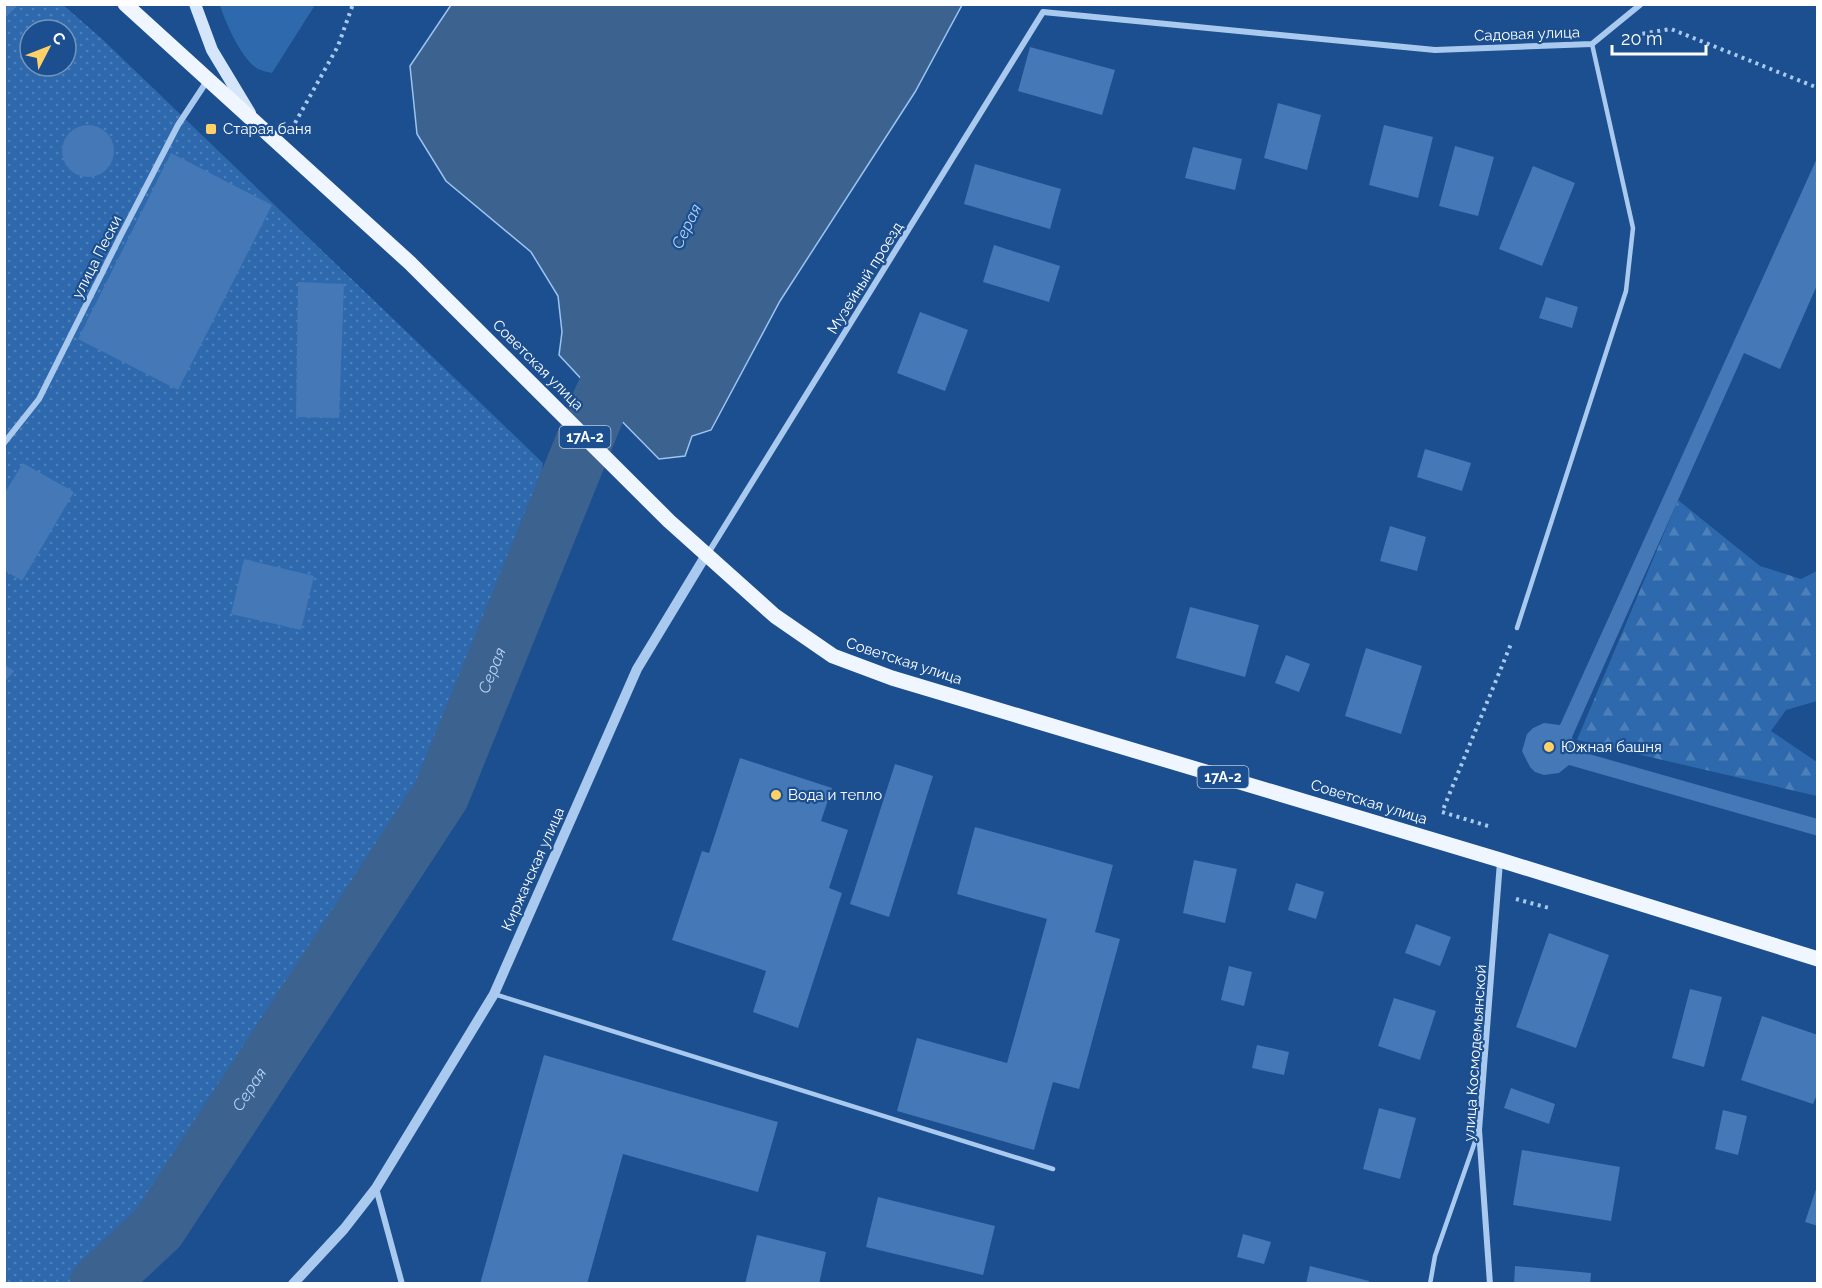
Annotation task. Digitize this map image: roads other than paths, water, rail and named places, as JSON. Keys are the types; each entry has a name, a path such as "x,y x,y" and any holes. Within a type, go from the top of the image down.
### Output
{"main road":[{"name":"Советская улица","path":"125,4 410,263 669,521 775,616 833,656 892,678 1818,958"},
{"path":"195,4 212,50 253,120"}],"street":[{"name":"Садовая улица","path":"1043,12 1435,50 1592,44 1641,4"},
{"name":"Музейный проезд","path":"706,555 1043,12"},
{"name":"улица Пески","path":"4,443 39,399 173,135 208,79"},
{"name":"Киржачская улица","path":"293,1284 344,1229 376,1188 494,994 637,669 706,555"},
{"name":"улица Космодемьянской","path":"1490,1284 1479,1130 1500,861"},
{"path":"376,1188 402,1284"}],"lane":[{"path":"1043,12 1047,4"},
{"path":"1517,628 1626,291 1633,228 1592,44"},
{"path":"494,994 1053,1169"},
{"path":"1430,1284 1435,1256 1479,1130"}],"water":[{"path":"451,5 962,5 915,92 780,301 711,430 692,436 685,456 659,459 559,355 562,332 558,296 531,252 446,181 417,134 410,66"}],"waterway":[{"name":"Серая","path":"98,1284 158,1228 441,795 601,400 635,329"}],"place":[{"name":"Старая баня","path":"211,129"},
{"name":"Южная башня","path":"1549,747"},
{"name":"Вода и тепло","path":"776,795"}]}
